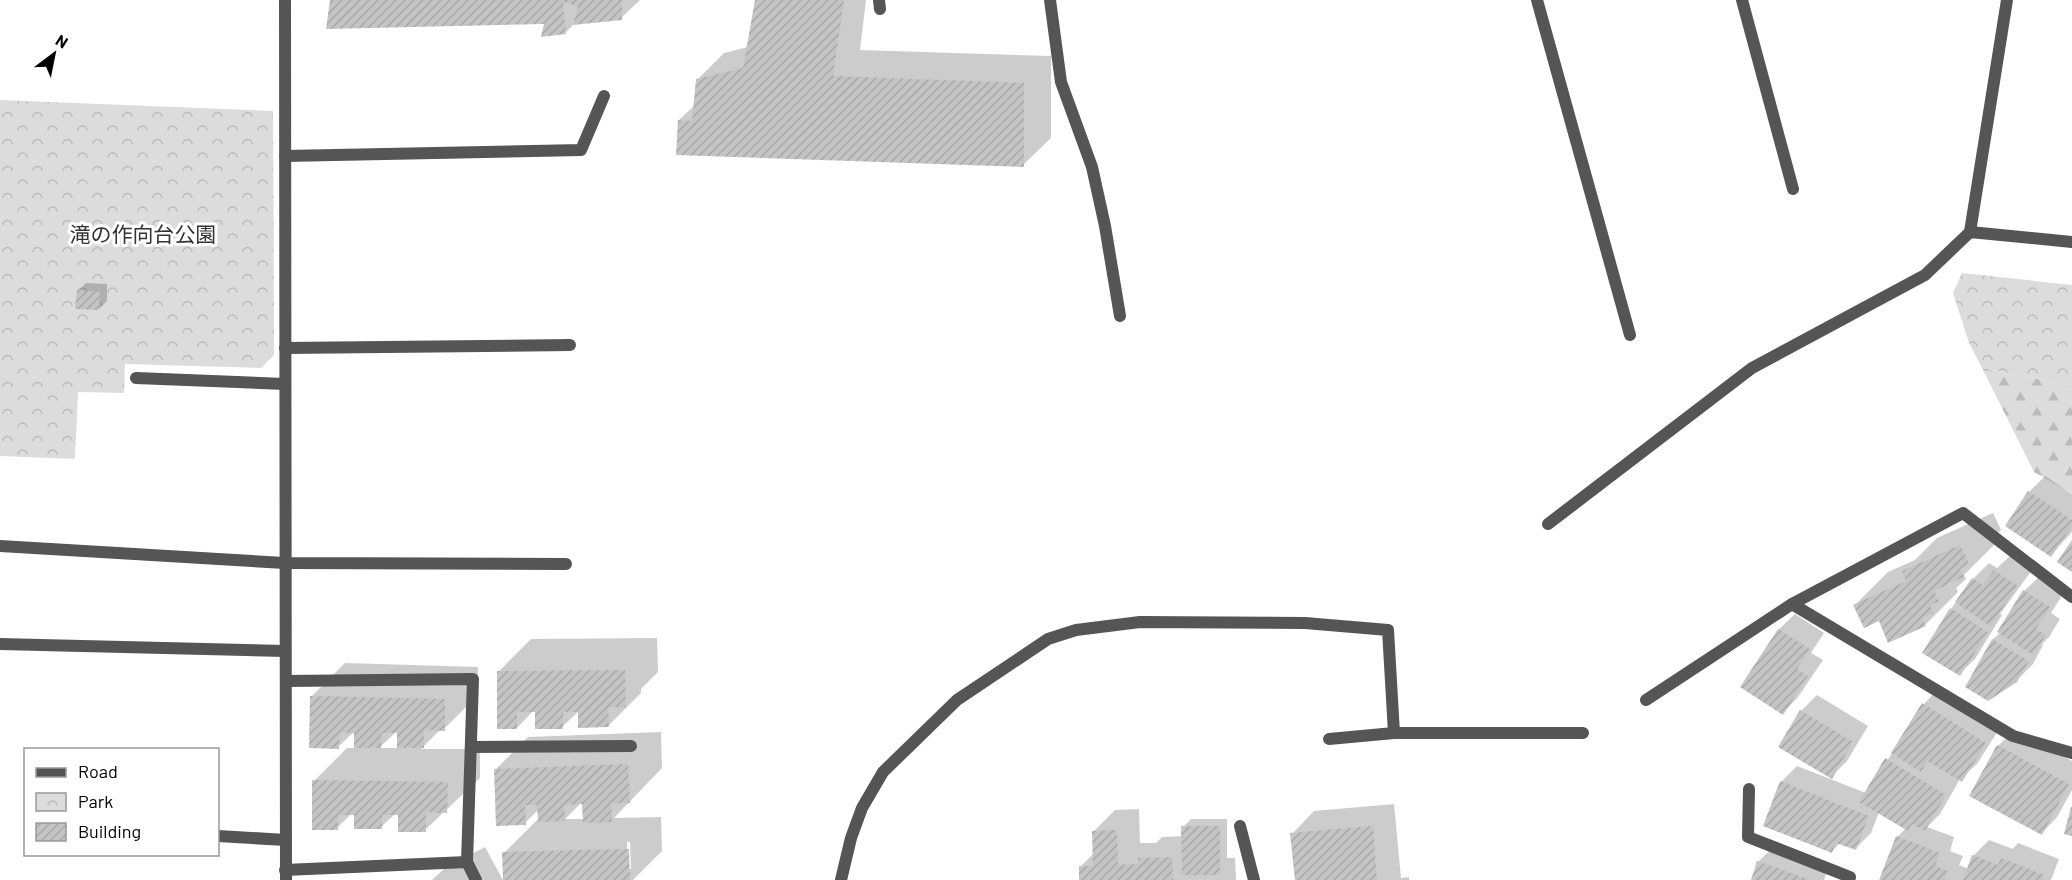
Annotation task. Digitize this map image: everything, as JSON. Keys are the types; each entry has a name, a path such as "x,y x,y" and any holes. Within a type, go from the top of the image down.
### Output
{"street":[{"path":"285,0 285,875 467,862"},
{"path":"1050,0 1061,82 1092,167 1105,226 1120,316"},
{"path":"1537,0 1630,335"},
{"path":"1742,0 1793,189"},
{"path":"1548,524 1752,368 1925,275 1970,232 2007,0"},
{"path":"285,156 581,150 604,96"},
{"path":"1970,232 2072,242"},
{"path":"285,348 570,345"},
{"path":"135,378 285,384"},
{"path":"1647,700 1792,604 1963,513 2072,597"},
{"path":"0,546 285,563 566,564"},
{"path":"1792,604 2013,736 2072,753"},
{"path":"841,880 850,838 862,808 883,772 957,700 1048,639 1076,630 1140,622 1305,623 1388,630 1394,733"},
{"path":"0,644 285,651"},
{"path":"286,681 473,679 467,862 476,880"},
{"path":"1329,739 1394,733 1583,733"},
{"path":"471,747 632,746"},
{"path":"1749,789 1748,837 1850,877 1849,880"},
{"path":"1240,826 1254,880"},
{"path":"219,836 286,840"}],"green space":[{"name":"滝の作向台公園","path":"0,100 273,111 274,355 261,368 125,364 124,393 78,392 75,459 0,456"},
{"path":"1962,273 2072,285 2072,386 1982,368 1969,343 1953,293"},
{"path":"1982,368 2072,386 2072,493 2034,472"}],"building":[{"path":"330,0 622,0 622,20 573,25 578,6 563,2 566,34 541,37 544,24 326,29"},
{"path":"755,0 844,0 833,76 1024,83 1024,167 676,155 678,120 692,121 696,79 743,68"},
{"path":"77,290 100,292 99,310 75,309"},
{"path":"2028,491 2072,520 2072,526 2051,557 2005,526"},
{"path":"2072,540 2072,572 2057,562"},
{"path":"1960,545 1969,564 1960,569 1964,577 1934,591 1939,601 1930,605 1934,613 1922,618 1926,626 1888,643 1879,621 1864,628 1853,605 1906,581 1902,571"},
{"path":"1994,570 2018,586 1990,626 1955,602 1972,578 1983,585"},
{"path":"2023,590 2050,607 2036,629 2046,635 2033,655 1997,632"},
{"path":"1950,608 1988,632 1960,676 1922,653"},
{"path":"1778,629 1810,649 1797,669 1808,676 1783,715 1740,687"},
{"path":"1992,639 2029,661 2017,682 1988,701 1965,687"},
{"path":"625,670 626,707 608,707 609,727 578,728 578,712 563,712 563,729 535,729 535,712 517,712 517,729 497,729 497,671"},
{"path":"310,696 445,699 445,731 424,730 424,748 397,748 397,733 382,733 381,748 354,748 354,733 340,733 339,749 309,748"},
{"path":"1922,703 1986,743 1962,782 1927,761 1921,772 1891,753"},
{"path":"1800,710 1853,742 1832,779 1778,747"},
{"path":"1997,745 2069,784 2042,835 1969,796"},
{"path":"1885,758 1946,795 1925,831 1912,824 1908,831 1859,802"},
{"path":"628,764 630,803 611,803 612,822 583,823 582,804 564,805 565,821 538,822 537,805 525,805 526,825 496,826 494,769"},
{"path":"312,780 448,782 447,813 426,812 426,832 398,832 398,815 382,815 382,829 354,829 354,815 338,815 338,830 312,830"},
{"path":"1780,781 1869,816 1856,850 1836,843 1832,853 1763,826"},
{"path":"2072,807 2072,836 2064,834"},
{"path":"1181,826 1220,826 1220,875 1182,875"},
{"path":"1373,826 1377,880 1295,880 1290,833"},
{"path":"1117,830 1118,865 1138,864 1138,858 1172,857 1173,880 1079,880 1079,866 1093,866 1092,831"},
{"path":"1896,836 1940,853 1935,866 1948,871 1945,880 1879,880"},
{"path":"629,849 630,880 503,880 502,852"},
{"path":"1972,855 1998,865 2001,858 2044,875 2042,880 1963,880"},
{"path":"1757,861 1811,880 1751,880"}]}
